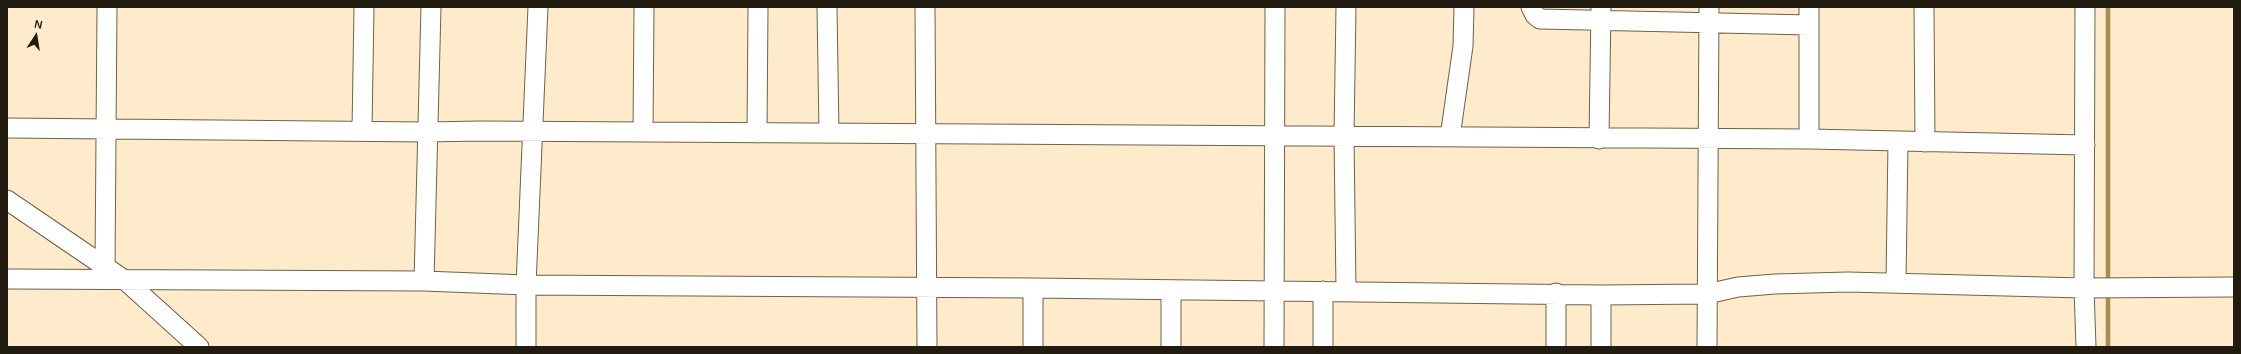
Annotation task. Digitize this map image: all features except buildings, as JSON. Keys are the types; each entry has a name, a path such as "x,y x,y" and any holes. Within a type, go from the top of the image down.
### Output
{"street":[{"path":"105,268 107,7"},
{"path":"362,130 364,7"},
{"path":"424,281 431,7"},
{"path":"526,347 526,285 538,7"},
{"path":"643,132 644,7"},
{"path":"757,133 758,7"},
{"path":"828,7 829,133"},
{"path":"924,7 927,347"},
{"path":"1274,7 1274,347"},
{"path":"1346,7 1344,136 1346,291"},
{"path":"1450,137 1460,75 1464,7"},
{"path":"1531,7 1535,16 1540,19 1600,14 1809,16 1809,139"},
{"path":"1924,7 1925,142"},
{"path":"2085,7 2084,288 2086,347"},
{"path":"1599,139 1600,14"},
{"path":"1707,347 1709,15"},
{"path":"7,128 362,130 427,132 1809,139 2085,146"},
{"path":"1896,283 1898,142"},
{"path":"7,200 126,281 199,347"},
{"path":"7,280 424,281 526,285 1033,288 1556,293 1601,295 1707,294 1738,287 1774,284 1896,283 2084,288 2234,287"},
{"path":"1033,288 1033,347"},
{"path":"1171,290 1171,347"},
{"path":"1323,291 1323,347"},
{"path":"1556,293 1556,347"},
{"path":"1601,295 1601,347"}],"waterway":[{"path":"2108,7 2108,283"},
{"path":"2108,293 2108,347"}]}
